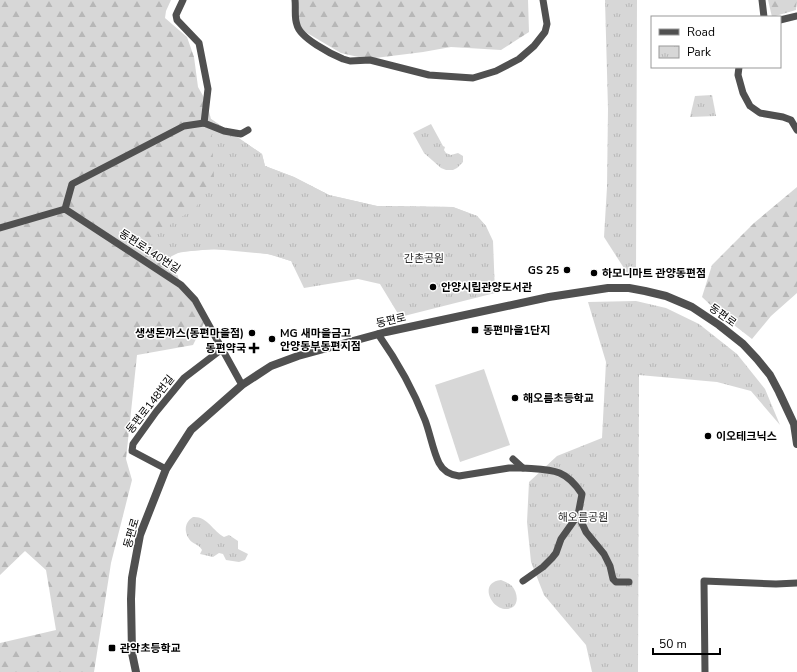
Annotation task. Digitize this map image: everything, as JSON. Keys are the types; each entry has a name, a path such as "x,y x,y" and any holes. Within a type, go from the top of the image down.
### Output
{"street":[{"path":"183,0 176,15 176,20 199,43 208,89 204,123"},
{"path":"295,0 296,22 300,31 306,37 340,58 350,61 370,60 429,76 473,78 496,71 519,59 534,46 545,32 547,24 543,0"},
{"path":"762,0 764,16"},
{"path":"781,20 797,16"},
{"path":"739,68 738,76 743,93 750,106 760,113 783,117 790,120 797,130"},
{"path":"0,228 65,208 72,184 184,126 204,123 224,131 241,134 248,130"},
{"name":"동편로140번길","path":"65,208 181,285 195,300 242,385"},
{"name":"동편로","path":"136,672 132,653 132,578 140,535 166,469 190,430 242,385 271,366 298,356 378,334 549,297 608,288 629,288 666,296 692,307 719,325 743,344 770,375 796,424 797,444"},
{"path":"378,334 392,354 414,393 429,431 438,460 443,469 453,475 459,476 509,468 544,469 564,475 576,485 582,494 578,515 561,539 556,553 543,566 523,581"},
{"name":"동편로148번길","path":"166,469 132,451 132,444 184,378 222,350"},
{"path":"513,459 523,468"},
{"path":"578,515 586,532 604,554 610,566 613,579 616,582 629,582"},
{"path":"705,672 704,582 776,584 797,583"}],"green space":[{"path":"0,0 171,0 166,11 165,18 187,37 194,57 198,87 206,101 211,119 262,154 265,166 294,177 329,195 377,206 453,207 477,216 486,226 291,261 256,252 232,250 205,250 181,252 170,255 181,285 205,321 193,345 137,355 126,459 132,480 111,563 94,672 0,672 0,643 56,630 46,570 25,551 0,575"},
{"path":"297,0 528,0 529,32 501,50 451,47 367,59 341,53 302,30 298,19"},
{"path":"605,0 637,0 636,277 629,276 604,237 607,187 608,109"},
{"path":"768,0 797,0 796,10 772,16"},
{"path":"712,95 716,116 690,117 695,96"},
{"name":"간촌공원","path":"211,119 262,154 265,166 294,177 329,195 377,206 453,207 477,216 486,226 493,241 495,293 400,317 380,284 358,279 304,288 291,261 268,254 214,249 180,252 158,263 136,248 196,207 214,177"},
{"path":"431,124 445,147 444,150 446,153 451,155 458,153 463,156 463,162 457,168 453,170 446,170 441,168 424,153 413,133"},
{"path":"797,187 797,293 771,316 752,339 721,315 702,297 712,265 754,223"},
{"name":"해오름공원","path":"636,301 666,308 699,324 737,354 765,389 780,425 751,391 717,382 639,375 638,672 592,672 586,645 544,595 531,562 527,522 529,482 557,456 602,438 606,362 588,302"},
{"path":"484,369 510,445 460,462 435,385"},
{"path":"193,517 198,517 206,521 224,537 229,535 238,541 238,549 248,554 245,560 239,562 226,560 223,554 219,553 213,557 200,554 202,550 189,539 186,533 186,526"},
{"path":"501,580 512,586 516,592 516,603 512,608 508,609 496,606 490,596 490,586 494,582"}],"place":[{"name":"GS 25","path":"567,270"},
{"name":"하모니마트 관양동편점","path":"594,273"},
{"name":"안양시립관양도서관","path":"433,287"},
{"name":"동편마을1단지","path":"475,330"},
{"name":"생생돈까스(동편마을점)","path":"252,333"},
{"name":"MG 새마을금고 안양동부동편지점","path":"272,339"},
{"name":"동편약국","path":"254,348"},
{"name":"해오름초등학교","path":"515,398"},
{"name":"이오테크닉스","path":"708,436"},
{"name":"관악초등학교","path":"112,648"}]}
